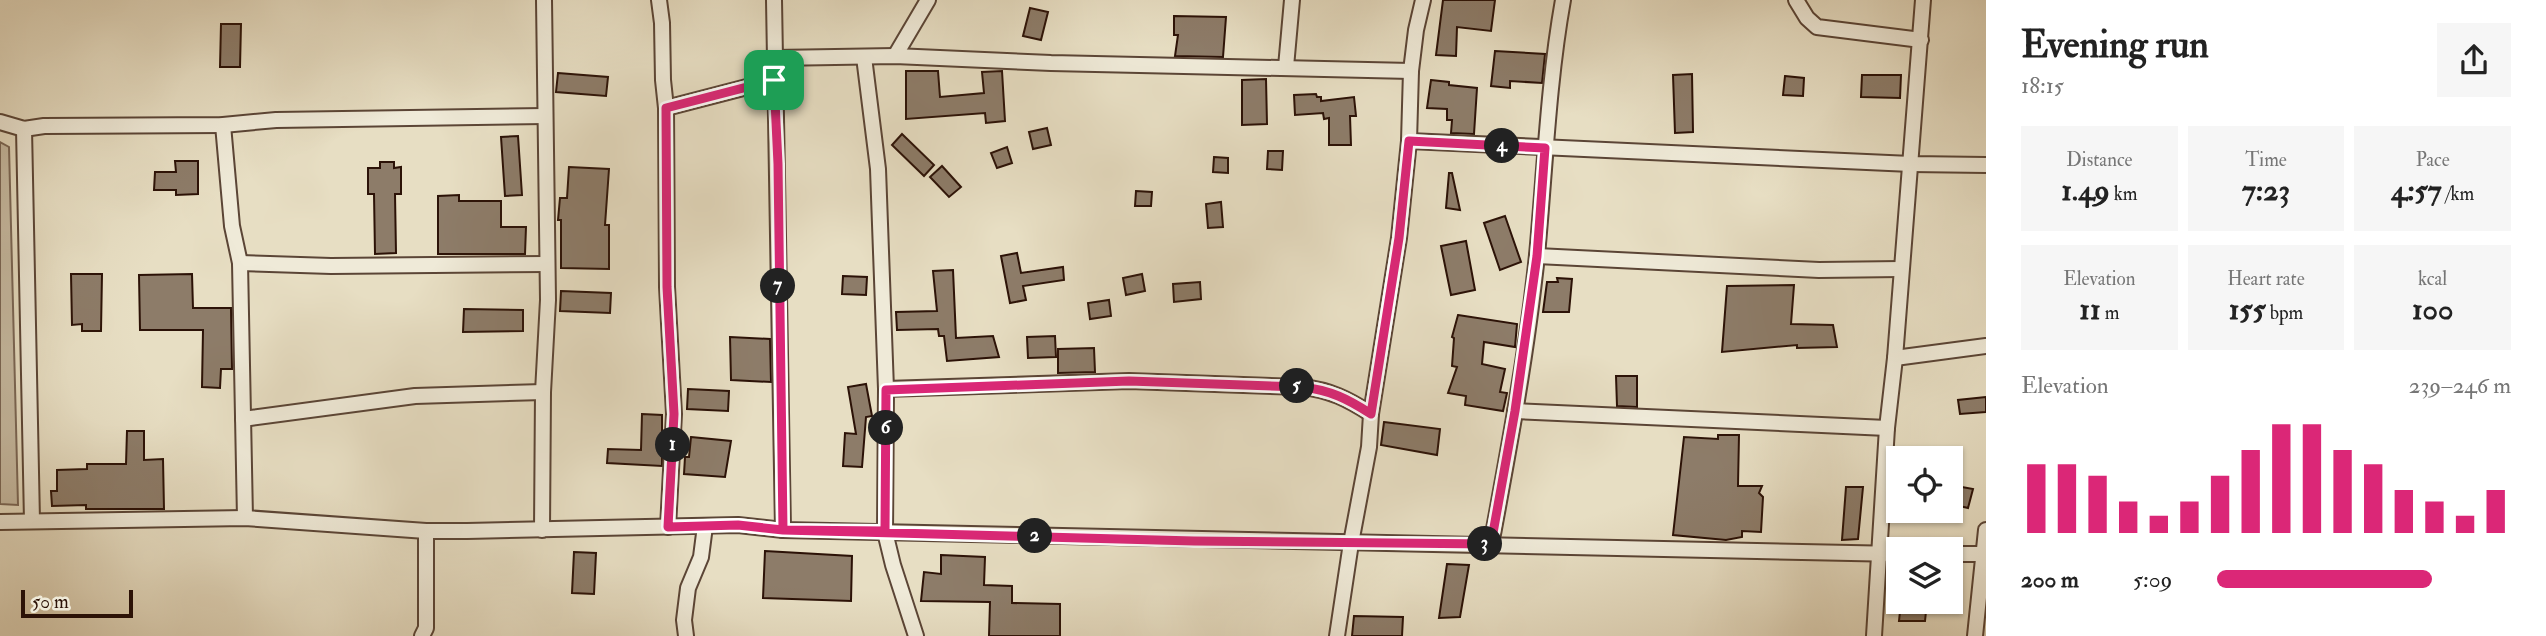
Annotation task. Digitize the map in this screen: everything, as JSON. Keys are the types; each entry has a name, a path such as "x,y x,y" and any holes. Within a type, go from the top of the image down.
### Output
{"street":[{"path":"542,530 547,264 544,0"},
{"path":"659,0 666,108 667,287 674,414 668,527"},
{"path":"774,0 783,530"},
{"path":"895,56 928,0"},
{"path":"1286,66 1292,0"},
{"path":"1337,636 1369,447 1371,414 1399,238 1409,141 1411,71 1423,0"},
{"path":"1491,544 1515,411 1537,256 1545,148 1563,0"},
{"path":"1796,0 1817,27 1921,40"},
{"path":"1874,636 1886,428 1895,358 1923,0"},
{"path":"775,58 895,56 1051,63 1286,66 1411,71"},
{"path":"864,57 878,169 886,390 885,531 916,636"},
{"path":"666,108 774,80"},
{"path":"0,122 24,129 44,126 223,125 276,120 545,116"},
{"path":"223,125 232,226 240,263 245,518"},
{"path":"24,129 32,521"},
{"path":"1409,141 1911,164 1986,165"},
{"path":"1537,256 1819,270 1901,269"},
{"path":"240,263 331,266 547,264"},
{"path":"1895,358 1986,346"},
{"path":"886,390 1129,381 1289,386 1324,389 1346,397 1371,414"},
{"path":"243,419 415,396 543,393"},
{"path":"1515,411 1886,428"},
{"path":"0,523 245,518 426,531 738,525 783,530 1886,555"},
{"path":"686,636 684,620 688,588 701,556 705,526"},
{"path":"1975,636 1986,530"},
{"path":"422,636 426,628 426,531"},
{"path":"1963,554 1984,554"}],"shaded area":[{"path":"0,142 9,147 18,505 0,504"}],"building":[{"path":"1443,0 1495,0 1491,31 1457,27 1456,56 1436,55"},
{"path":"1030,8 1048,12 1041,40 1023,36"},
{"path":"1174,16 1226,17 1223,57 1175,56 1178,35 1174,35"},
{"path":"221,24 241,24 240,67 220,67"},
{"path":"1495,51 1545,54 1542,83 1510,81 1510,88 1491,86"},
{"path":"906,71 938,71 940,97 984,93 982,72 1002,71 1005,121 986,123 985,113 906,119"},
{"path":"558,73 608,77 606,96 556,92"},
{"path":"1692,74 1693,132 1675,133 1673,75"},
{"path":"1862,75 1901,75 1900,98 1861,97"},
{"path":"1785,76 1804,78 1803,96 1783,95"},
{"path":"1266,79 1267,124 1242,125 1242,80"},
{"path":"1431,80 1477,88 1474,134 1451,133 1452,120 1447,120 1447,109 1427,108"},
{"path":"1316,94 1321,97 1321,101 1354,97 1356,116 1350,116 1351,145 1329,145 1329,118 1324,119 1323,113 1295,115 1294,95"},
{"path":"1047,128 1051,145 1033,149 1029,132"},
{"path":"902,134 934,165 924,176 892,145"},
{"path":"518,136 522,195 505,196 501,137"},
{"path":"1007,147 1012,163 997,168 991,153"},
{"path":"1268,151 1283,151 1282,170 1267,169"},
{"path":"1214,157 1228,158 1228,173 1213,172"},
{"path":"175,161 198,161 198,194 176,195 176,190 154,190 155,172 176,172"},
{"path":"380,162 394,162 394,168 401,167 401,194 395,194 396,253 375,254 374,194 368,194 368,168 380,168"},
{"path":"942,166 961,187 949,197 930,177"},
{"path":"569,167 609,169 605,225 609,225 609,269 561,268 561,220 558,220 560,198 567,198"},
{"path":"1449,173 1452,173 1460,210 1446,208"},
{"path":"1136,191 1152,192 1151,206 1135,206"},
{"path":"459,195 459,201 501,201 501,227 526,227 525,254 438,254 438,196"},
{"path":"1221,202 1223,227 1208,228 1206,204"},
{"path":"1505,216 1521,262 1500,270 1484,223"},
{"path":"1466,241 1475,290 1451,295 1441,246"},
{"path":"1017,253 1021,273 1063,267 1064,280 1023,286 1026,300 1010,303 1001,256"},
{"path":"953,270 956,338 993,336 999,357 947,361 944,336 939,336 938,329 897,330 896,312 937,311 933,271"},
{"path":"71,274 102,274 101,331 82,331 82,324 72,325"},
{"path":"192,274 193,308 231,308 232,369 221,369 220,388 202,387 203,330 140,330 139,275"},
{"path":"1142,274 1145,291 1126,295 1123,278"},
{"path":"843,276 867,277 866,295 842,294"},
{"path":"1557,278 1572,279 1569,312 1543,312 1547,282 1558,282"},
{"path":"1200,282 1201,299 1174,302 1173,284"},
{"path":"1794,285 1791,324 1833,325 1837,347 1797,348 1797,345 1722,352 1727,286"},
{"path":"561,291 611,293 610,313 560,311"},
{"path":"1109,300 1111,316 1090,319 1088,303"},
{"path":"464,309 523,310 523,331 463,332"},
{"path":"1458,315 1517,324 1515,347 1484,342 1482,364 1505,369 1500,392 1507,393 1503,411 1465,405 1466,396 1448,393 1457,367 1452,366 1452,337"},
{"path":"1055,336 1056,357 1028,358 1027,337"},
{"path":"730,337 770,339 771,382 731,380"},
{"path":"1094,348 1095,372 1058,373 1058,349"},
{"path":"1616,376 1637,376 1637,407 1617,406"},
{"path":"866,384 872,416 866,417 862,467 843,466 845,433 856,434 848,387"},
{"path":"688,389 729,391 728,411 687,409"},
{"path":"1986,397 1986,412 1960,414 1958,400"},
{"path":"642,414 662,415 662,466 607,463 608,449 641,450"},
{"path":"1384,422 1440,429 1437,455 1381,445"},
{"path":"127,431 144,431 144,460 163,459 164,509 52,506 51,491 57,491 57,470 87,469 87,464 126,464"},
{"path":"1718,435 1739,435 1738,486 1762,486 1759,493 1763,497 1761,532 1742,531 1742,537 1726,540 1673,535 1684,437 1718,439"},
{"path":"691,437 731,441 725,477 684,474 685,457 689,457"},
{"path":"1846,487 1863,487 1858,539 1842,540"},
{"path":"1963,487 1973,489 1968,508 1963,507"},
{"path":"765,551 852,556 851,601 763,598"},
{"path":"574,552 596,553 594,594 572,593"},
{"path":"941,555 985,557 984,585 1012,586 1012,603 1060,604 1060,636 989,636 990,602 921,601 924,572 941,574"},
{"path":"1447,564 1469,565 1460,617 1439,618"},
{"path":"1900,614 1926,614 1925,621 1899,621"},
{"path":"1354,616 1403,617 1402,636 1352,636"}],"route":[{"path":"774,80 666,108 664,139 667,287 674,414 668,527 738,525 783,530 1194,541 1491,544 1515,411 1537,256 1545,148 1409,141 1399,238 1371,414 1346,397 1324,389 1302,387 1129,381 886,390 885,531 783,530 778,164 774,80"}]}
